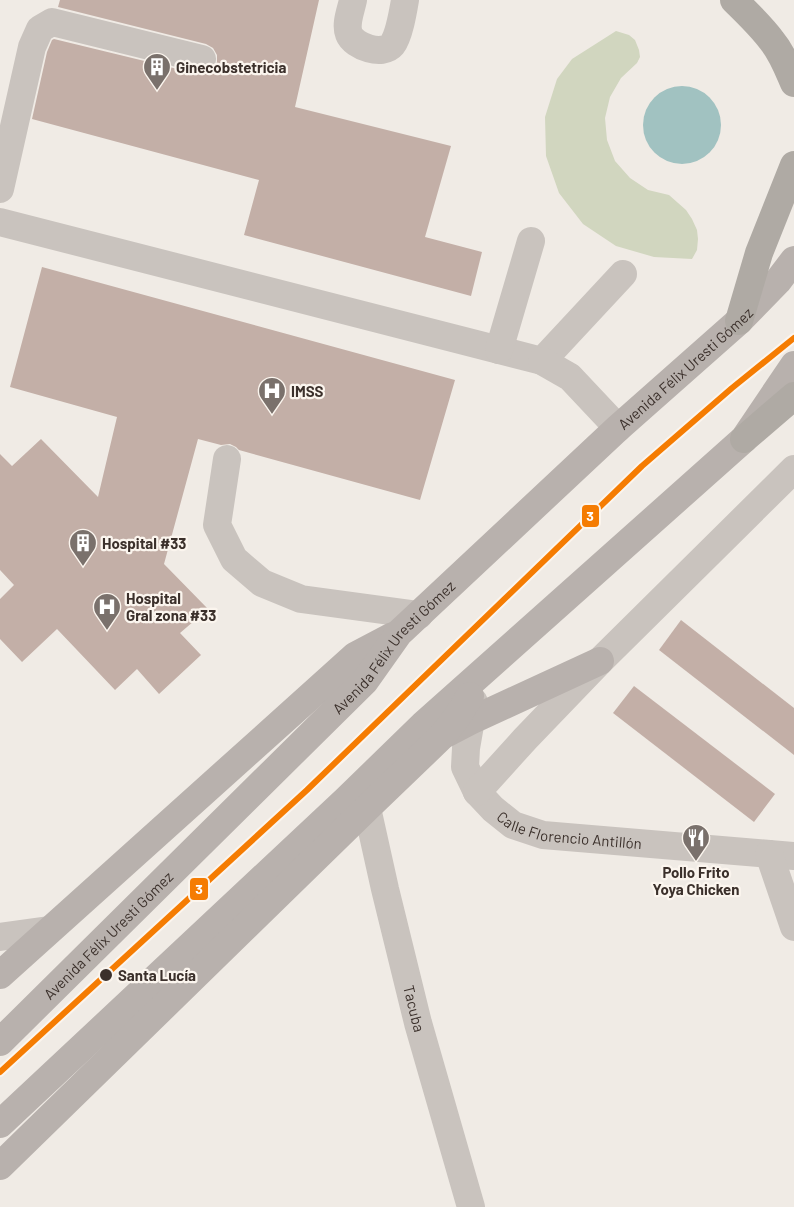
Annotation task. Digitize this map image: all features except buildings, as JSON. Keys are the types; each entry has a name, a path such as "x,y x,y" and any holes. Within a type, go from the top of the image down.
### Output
{"highway":[{"path":"734,0 753,18 773,42 794,83"},
{"path":"739,321 759,254 794,165"},
{"path":"744,439 794,396"}],"main road":[{"name":"Avenida Félix Uresti Gómez","path":"0,1042 365,681 409,624 618,428 739,321 778,281 794,260"},
{"path":"0,1166 367,808 481,674 744,439 794,365"},
{"path":"0,975 355,656 409,624"},
{"path":"0,1124 346,800 433,730 470,721 600,660"}],"street":[{"path":"353,0 348,25 349,35 359,45 380,51 388,49 396,38 405,0"},
{"path":"0,189 32,47 40,29 52,22 202,58"},
{"path":"0,222 542,361 570,376 618,428"},
{"path":"499,350 531,241"},
{"path":"542,361 623,274"},
{"path":"227,460 217,525 234,559 262,583 301,599 409,624"},
{"path":"477,792 600,660 794,469"},
{"name":"Calle Florencio Antillón","path":"481,674 470,721 465,768 477,792 493,810 513,825 543,835 782,855"},
{"name":"Tacuba","path":"367,808 418,1023 471,1207"},
{"path":"782,855 794,927"},
{"path":"0,937 50,930"}],"green space":[{"path":"616,31 629,35 635,40 640,57 637,63 621,78 610,97 605,118 607,140 615,161 630,178 648,190 669,195 686,210 697,230 697,250 692,259 654,257 616,246 583,224 559,193 546,156 545,117 557,79 572,59"}],"water":[{"path":"682,86 697,89 714,103 718,110 721,125 718,140 704,157 697,161 682,164 667,161 650,147 646,140 643,125 646,110 660,93 667,89"}],"transit line":[{"name":"3","path":"0,1072 307,790 642,466 732,388 794,338"}],"place":[{"name":"Ginecobstetricia","path":"157,91"},
{"name":"IMSS","path":"272,415"},
{"name":"Hospital #33","path":"83,567"},
{"name":"Hospital Gral zona #33","path":"107,631"},
{"name":"Pollo Frito Yoya Chicken","path":"696,862"},
{"name":"Santa Lucía","path":"106,975"}]}
